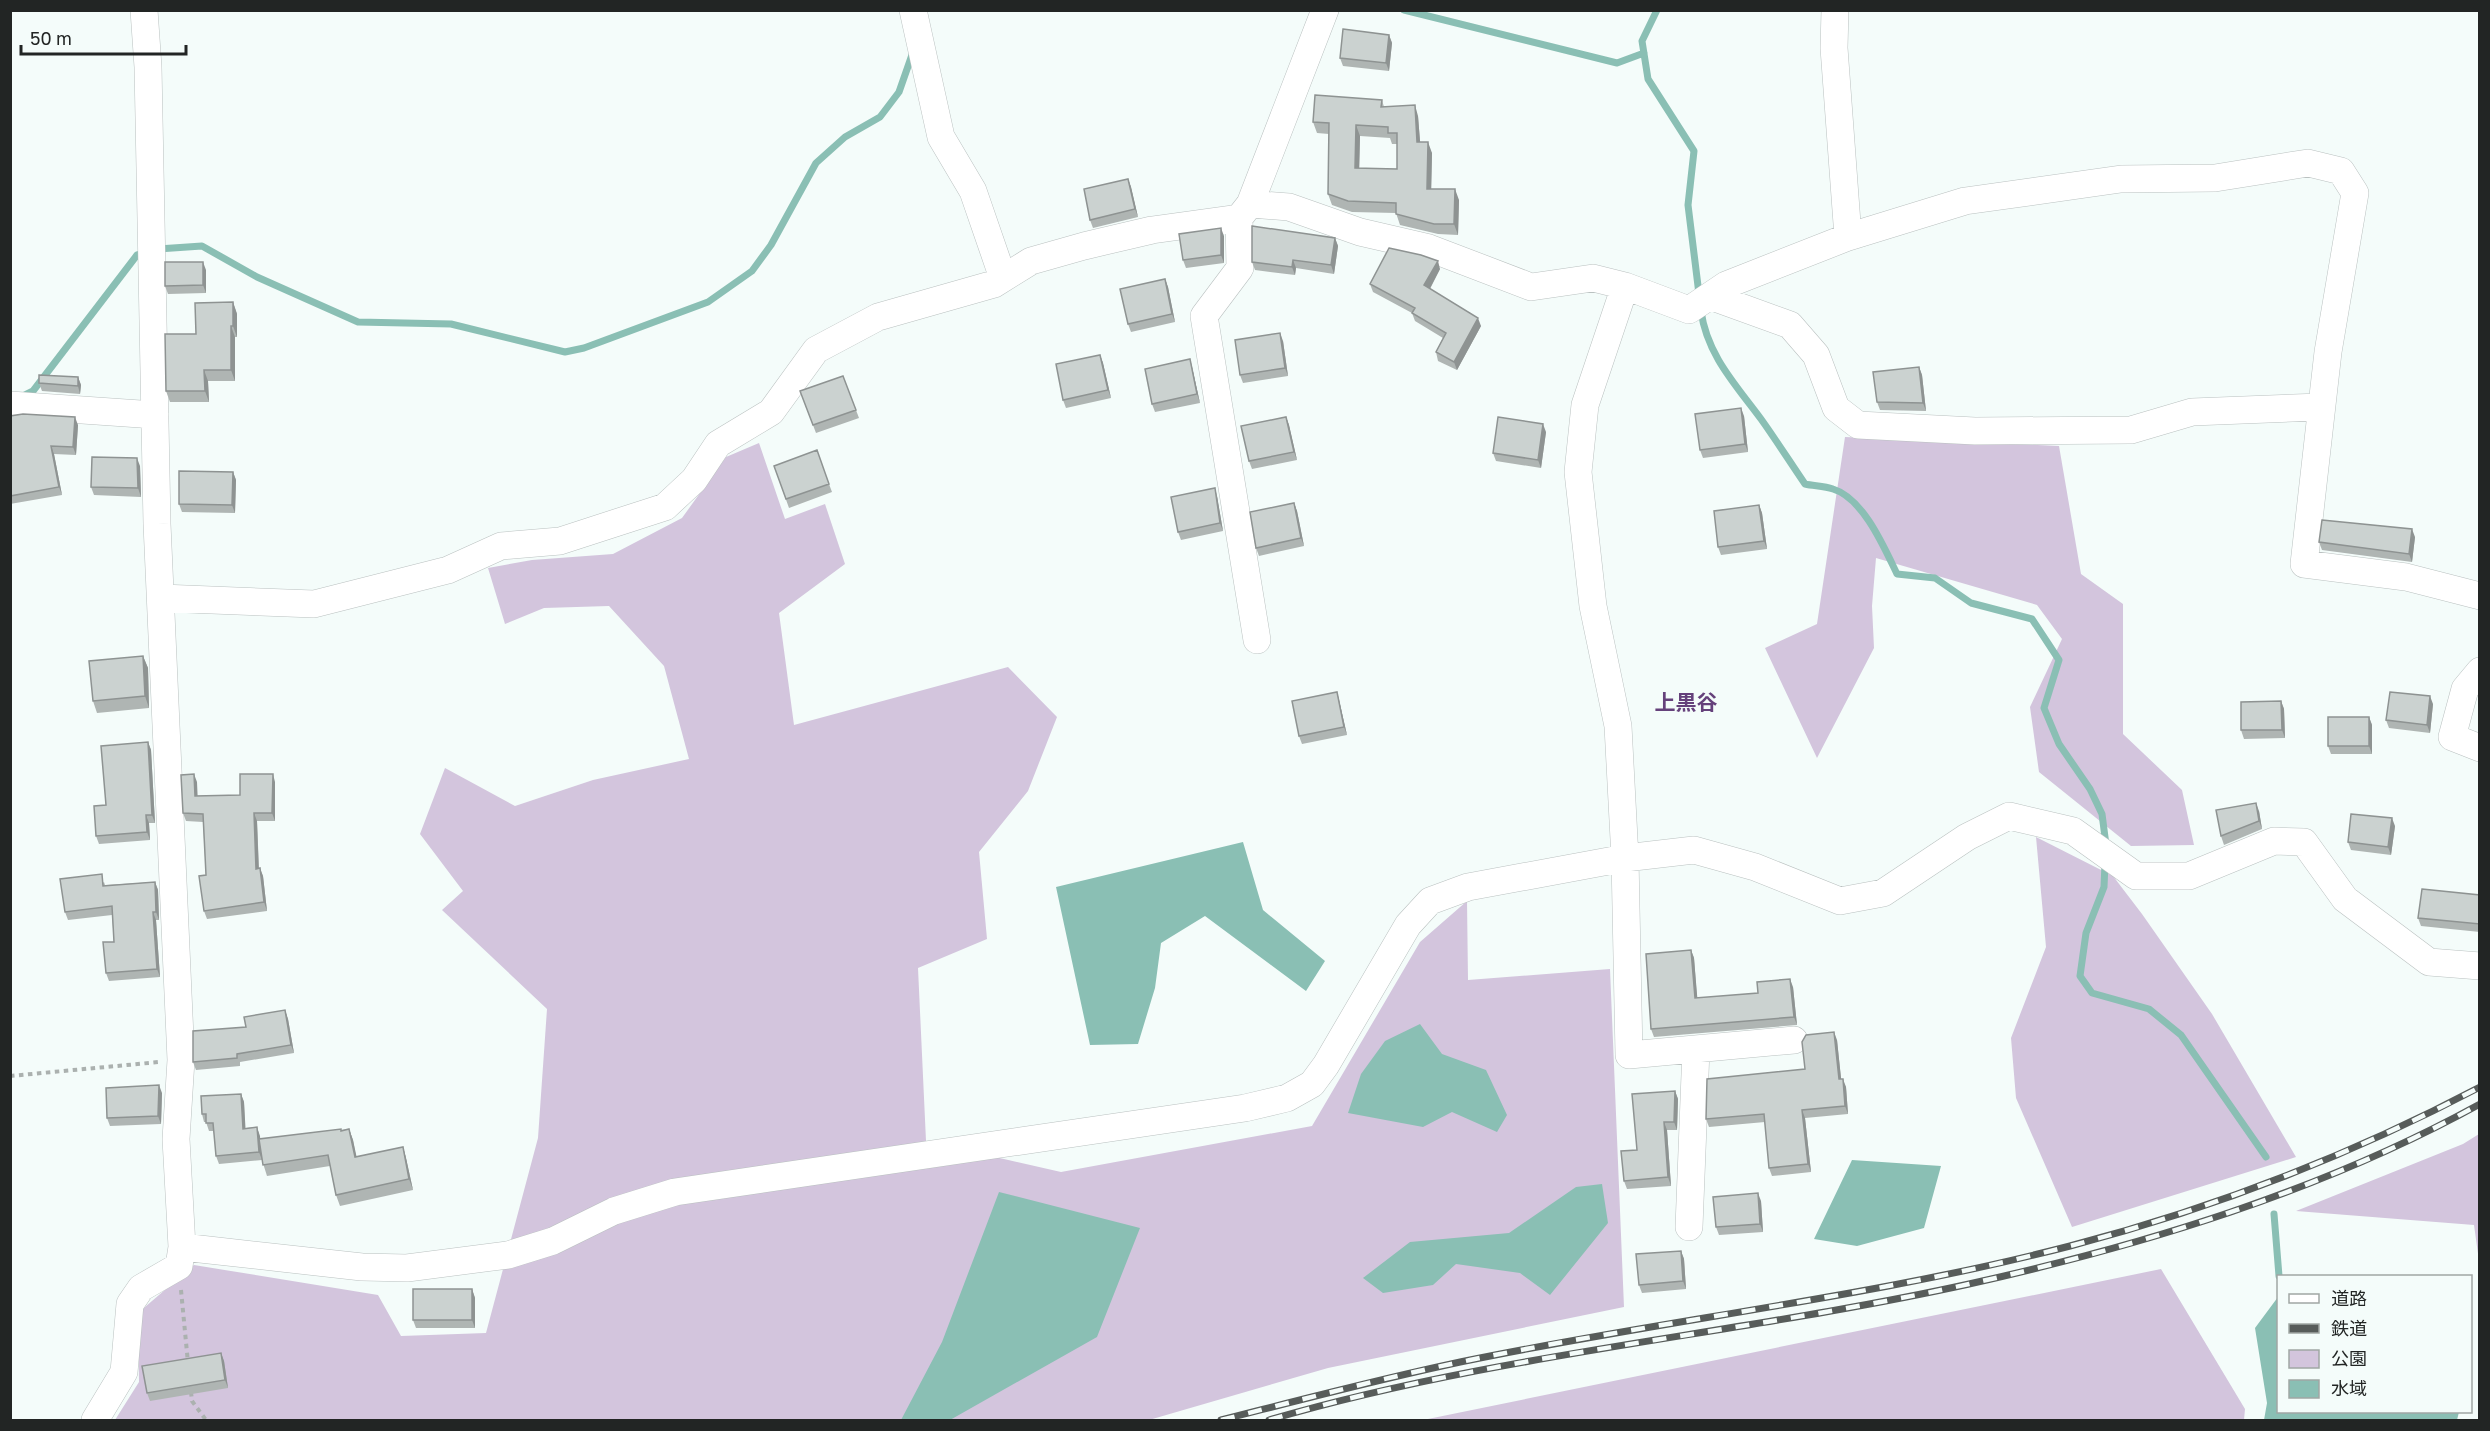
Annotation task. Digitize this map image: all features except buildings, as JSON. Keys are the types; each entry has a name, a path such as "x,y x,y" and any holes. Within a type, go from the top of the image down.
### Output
{"street":[{"path":"144,10 148,67 160,598 181,1060 176,1139 181,1256"},
{"path":"913,10 941,137 973,191 1003,278"},
{"path":"1257,640 1204,316 1240,268 1245,211 1325,10"},
{"path":"1834,10 1834,48 1848,237"},
{"path":"160,598 314,604 448,570 501,546 560,541 665,507 694,480 718,444 771,412 816,350 878,317 994,284 1031,261 1152,230 1245,211 1289,207 1360,232 1429,248 1531,287 1593,278 1625,286 1689,310 1726,285 1848,237 1965,201 2110,181 2215,178 2308,163 2341,171 2355,193 2321,407 2304,564 2406,577 2480,596"},
{"path":"1625,286 1585,405 1578,472 1593,606 1618,726 1625,858 1629,1055 1794,1040"},
{"path":"1710,296 1790,325 1816,355 1836,408 1858,425 1975,431 2131,430 2192,412 2321,407"},
{"path":"10,405 155,415"},
{"path":"2480,671 2465,689 2452,737 2480,748"},
{"path":"94,1420 124,1372 130,1304 141,1288 181,1256 407,1268 508,1255 553,1241 614,1211 675,1192 1245,1108 1287,1098 1312,1084 1326,1065 1408,925 1430,901 1468,887 1625,858 1694,850 1755,867 1840,901 1883,893 1967,837 2009,816 2073,831 2136,876 2189,876 2274,841 2304,842 2345,899 2429,962 2480,966"},
{"path":"1689,1227 1696,1049"}],"path":[{"path":"10,1076 181,1060"},
{"path":"181,1256 189,1367"},
{"path":"191,1390 192,1401 206,1420"}],"green space":[{"path":"1845,437 2059,446 2081,574 2123,604 2123,734 2182,790 2194,845 2131,846 2039,772 2030,707 2062,639 2037,605 1876,558 1872,606 1874,648 1817,758 1765,648 1817,624"},
{"path":"759,443 785,519 825,504 845,564 779,613 794,725 1008,667 1057,717 1028,791 979,852 987,939 918,968 926,1141 1061,1172 1312,1126 1420,942 1467,901 1468,980 1610,969 1624,1307 1328,1368 1149,1420 115,1420 139,1382 138,1313 194,1265 378,1295 401,1336 486,1333 538,1138 547,1009 442,910 463,891 420,834 445,768 515,806 593,780 689,759 664,666 609,606 544,608 505,624 488,568 532,560 613,554 682,518 726,457"},
{"path":"2036,837 2113,876 2212,1014 2296,1157 2072,1227 2016,1098 2011,1038 2046,947"},
{"path":"2479,1134 2479,1261 2474,1225 2296,1211 2463,1144"},
{"path":"2161,1269 2245,1409 2244,1420 1423,1420"}],"water":[{"path":"1243,842 1263,910 1325,961 1306,991 1205,916 1161,943 1155,988 1138,1044 1090,1045 1056,887"},
{"path":"1420,1024 1442,1054 1486,1070 1507,1115 1497,1132 1452,1112 1423,1127 1348,1113 1361,1074 1385,1041"},
{"path":"1852,1160 1941,1166 1924,1228 1857,1246 1814,1239"},
{"path":"1602,1184 1608,1223 1550,1295 1520,1273 1456,1264 1433,1285 1383,1293 1363,1278 1410,1242 1509,1233 1576,1187"},
{"path":"999,1192 1140,1228 1097,1337 950,1420 901,1420 942,1342"},
{"path":"2277,1298 2277,1413 2459,1413 2457,1420 2264,1420 2267,1403 2255,1328"}],"waterway":[{"path":"1404,10 1617,63 1644,53"},
{"path":"1657,10 1642,41 1648,79 1694,151 1688,205 1699,294"},
{"path":"158,249 202,246 257,277 358,322 451,324 565,352 584,348 708,302 752,271 771,245 816,163 845,137 880,117 899,92 913,52"},
{"path":"23,396 33,391 137,255 145,253"},
{"path":"1701,311 1704,327 1716,356 1805,484 1833,489 1854,502 1871,525 1897,574 1935,578 1971,603 2032,619 2059,660 2044,708 2059,744 2090,789 2102,814 2106,845"},
{"path":"2105,863 2104,887 2086,933 2080,976 2092,993 2149,1009 2181,1035 2266,1157"},
{"path":"2274,1214 2279,1275"}],"railway":[{"path":"1221,1420 1470,1360 1921,1280 2070,1246 2175,1215 2280,1178 2381,1135 2480,1087"},
{"path":"1269,1420 1355,1397 1442,1378 1882,1302 2035,1269 2166,1233 2295,1189 2420,1135 2480,1104"}],"district":[{"name":"上黒谷","path":"1686,703"}]}
